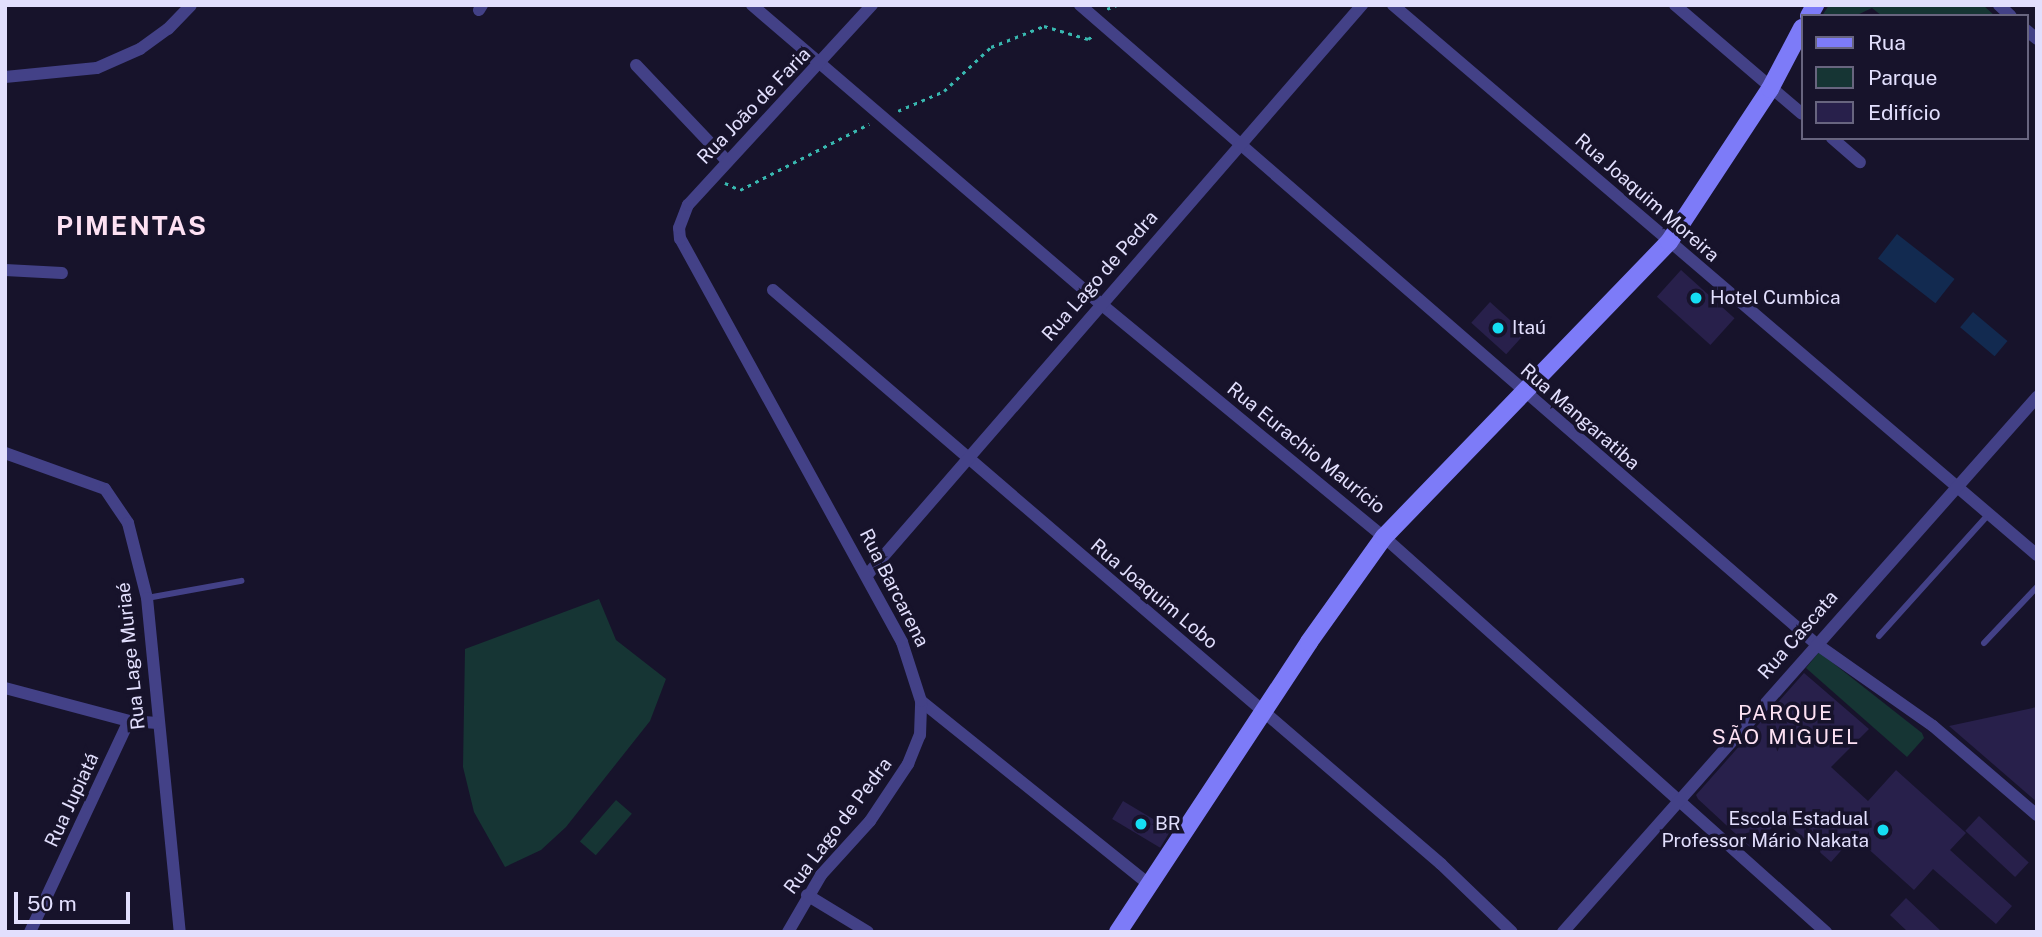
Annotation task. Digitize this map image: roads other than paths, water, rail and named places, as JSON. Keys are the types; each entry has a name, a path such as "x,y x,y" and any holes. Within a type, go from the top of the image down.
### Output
{"main road":[{"path":"1118,932 1384,537 1525,395 1669,242 1770,89 1800,33"}],"street":[{"path":"5,78 97,68 139,49 191,5"},
{"name":"Rua Eurachio Maurício","path":"752,5 1101,304 1384,537 1679,804 1826,932"},
{"name":"Rua João de Faria","path":"680,239 680,216 727,161 821,65 872,5"},
{"name":"Rua Mangaratiba","path":"1080,5 1238,146 1815,643 1933,726 2037,815"},
{"name":"Rua Lago de Pedra","path":"868,574 1362,5"},
{"name":"Rua Joaquim Moreira","path":"1393,5 2037,555"},
{"path":"1675,5 1800,112"},
{"path":"636,65 727,161"},
{"path":"1834,140 1860,162"},
{"name":"Rua Barcarena","path":"680,239 868,574 902,642 921,701"},
{"path":"5,270 62,273"},
{"name":"Rua Joaquim Lobo","path":"773,290 966,459 1441,864 1510,931"},
{"name":"Rua Cascata","path":"1563,932 1679,804 1815,643 2037,397"},
{"name":"Rua Lage Muriaé","path":"5,453 104,489 128,523 147,598 180,932"},
{"path":"5,688 129,721 158,723"},
{"path":"921,701 1150,886"},
{"name":"Rua Lago de Pedra","path":"788,932 807,895 870,821 908,764 920,735 921,701"},
{"name":"Rua Jupiatá","path":"30,932 129,721"},
{"path":"807,895 868,932"}],"lane":[{"path":"1879,636 1989,514"},
{"path":"147,598 241,582"},
{"path":"1984,643 2037,587"}],"water":[{"path":"1897,234 1955,279 1935,303 1878,258"},
{"path":"1973,312 2007,341 1995,356 1960,327"}],"place":[{"name":"Hotel Cumbica","path":"1696,298"},
{"name":"Itaú","path":"1498,328"},
{"name":"BR","path":"1141,824"},
{"name":"Escola Estadual Professor Mário Nakata","path":"1883,830"}],"district":[{"name":"PIMENTAS","path":"132,226"},
{"name":"PARQUE SÃO MIGUEL","path":"1786,725"}]}
